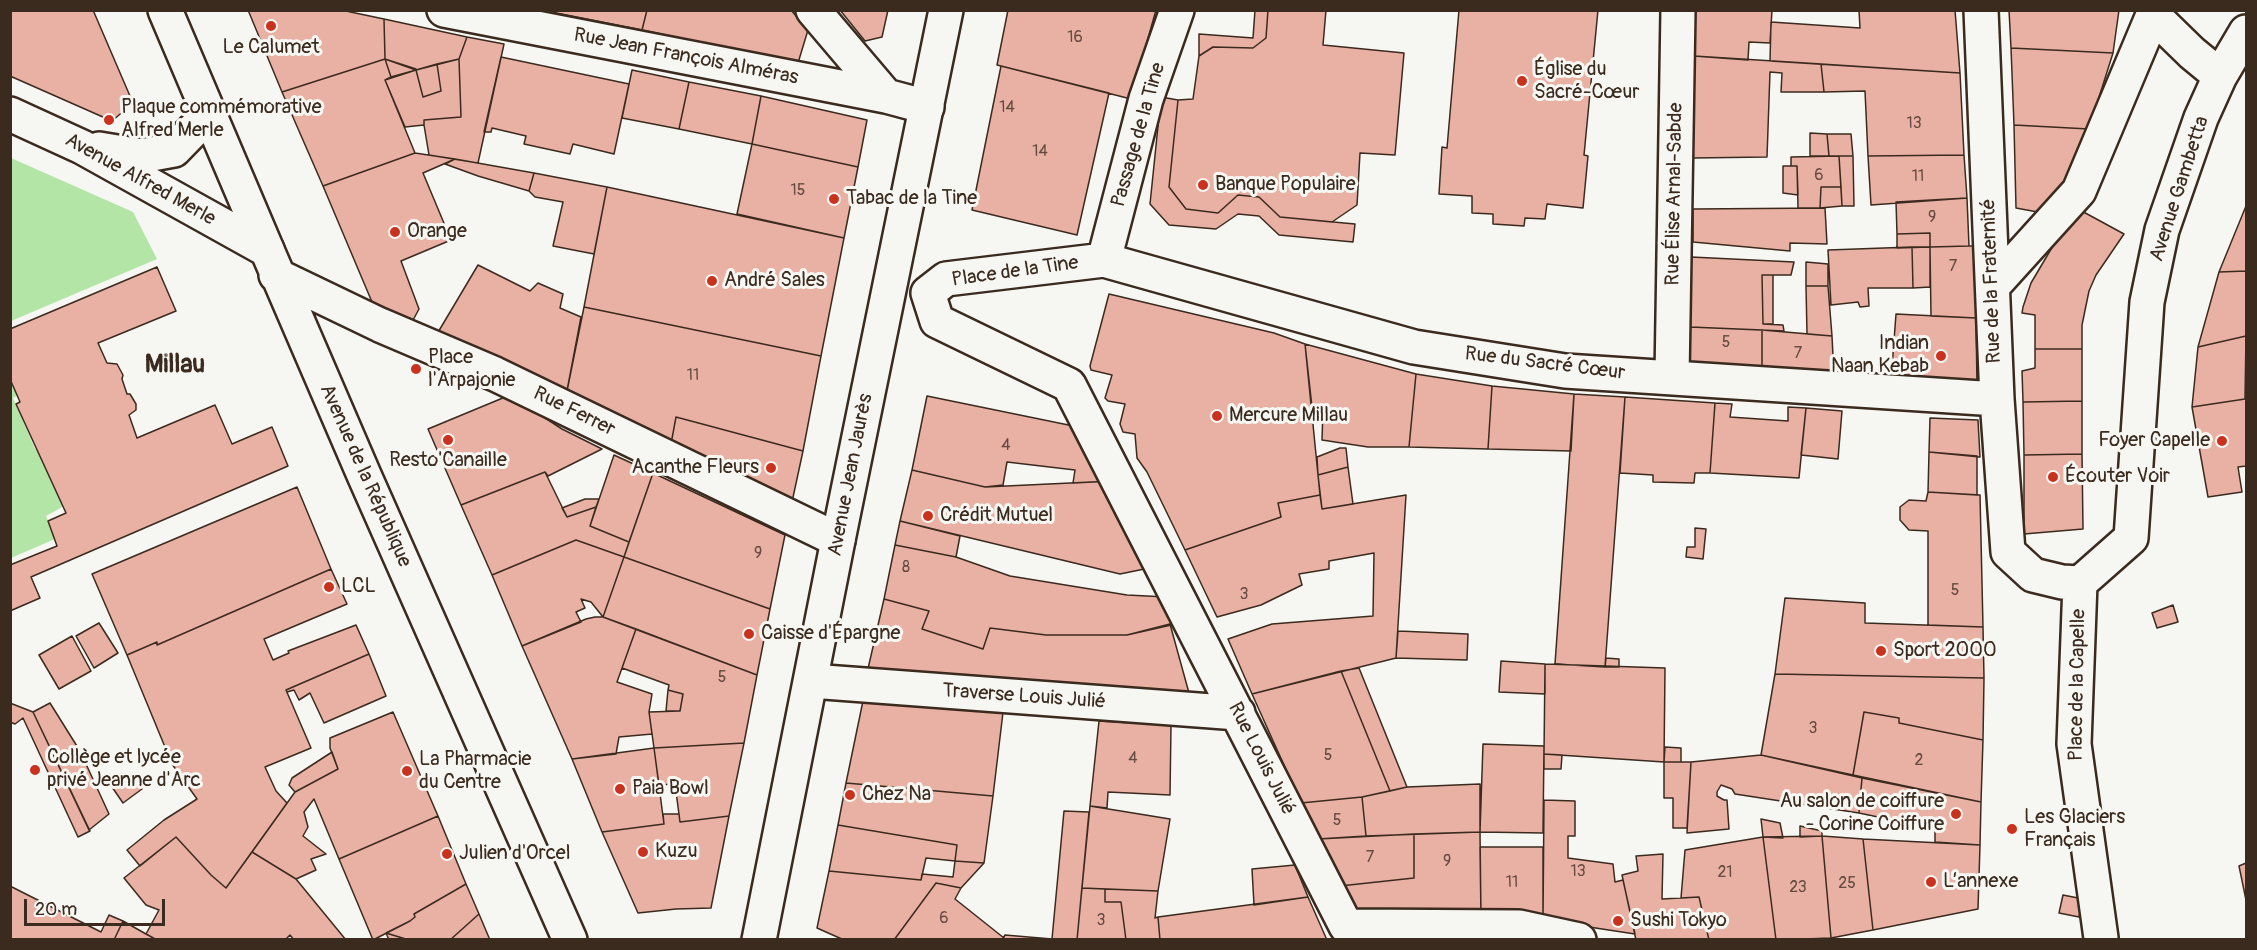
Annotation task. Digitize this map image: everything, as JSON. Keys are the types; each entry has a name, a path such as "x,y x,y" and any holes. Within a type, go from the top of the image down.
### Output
{"street":[{"name":"Avenue de la République","path":"165,10 272,262 570,939"},
{"name":"Rue Jean François Alméras","path":"444,10 886,96 927,107"},
{"path":"813,10 886,96"},
{"name":"Avenue Jean Jaurès","path":"759,939 946,10"},
{"name":"Passage de la Tine","path":"1104,260 1146,99 1177,10"},
{"name":"Rue Élise Arnal-Sabde","path":"1672,377 1678,10"},
{"name":"Rue de la Fraternité","path":"1981,10 1997,399 2008,552"},
{"path":"1993,286 2079,191 2153,13 2220,76"},
{"name":"Avenue Gambetta","path":"2080,584 2131,538 2147,302 2165,219 2190,148 2220,76 2247,32"},
{"name":"Avenue Alfred Merle","path":"10,114 82,147 272,262"},
{"path":"82,147 141,156 174,150 209,114"},
{"name":"Place de la Tine","path":"928,293 946,279 1104,260"},
{"name":"Rue du Sacré Cœur","path":"1104,260 1414,347 1565,370 1997,399"},
{"name":"Rue Ferrer","path":"272,262 380,325 495,374 838,540"},
{"name":"Place de la Tine","path":"890,283 928,293"},
{"name":"Place de la Tine","path":"928,293 937,321 1069,385"},
{"name":"Rue Louis Julié","path":"1069,385 1346,926 1519,927 1579,939"},
{"name":"Place de la Capelle","path":"2008,552 2033,575 2080,584 2074,744 2099,939"},
{"name":"Traverse Louis Julié","path":"811,681 1238,713"}],"green space":[{"path":"11,158 133,212 157,259 11,321"},
{"path":"10,380 18,395 13,398 35,449 39,448 64,506 46,516 55,539 11,558"}],"building":[{"path":"10,10 93,10 133,103 112,121 10,76"},
{"path":"248,10 341,10 384,19 385,59 282,92"},
{"path":"541,10 647,10 642,30"},
{"path":"647,10 791,10 808,30 798,63 642,30"},
{"path":"840,10 888,10 882,37 865,41"},
{"path":"1008,10 1156,10 1131,99 997,65"},
{"path":"1255,10 1268,10 1266,38 1253,48 1213,47 1199,56 1199,34 1253,38"},
{"path":"1268,10 1326,10 1323,45 1404,53 1395,155 1360,153 1357,205 1332,222 1280,217 1259,197 1238,195 1218,213 1186,209 1169,187 1178,100 1193,99 1199,56 1213,47 1253,48 1266,38"},
{"name":"Église du Sacré-Cœur","path":"1459,10 1598,10 1584,155 1588,156 1583,208 1547,204 1545,219 1525,218 1524,226 1493,224 1493,214 1472,213 1472,196 1439,194 1442,147 1447,148"},
{"path":"1695,10 1772,10 1770,43 1749,42 1748,60 1694,56"},
{"path":"1859,10 1955,10 1960,73 1770,61 1771,22 1860,28"},
{"path":"2009,10 2119,10 2113,53 2011,48"},
{"path":"384,19 467,37 459,59 416,70 385,59"},
{"path":"467,37 504,44 478,163 429,155 424,125 424,120 461,117 459,59"},
{"path":"2011,48 2113,53 2089,129 2014,125"},
{"path":"1694,56 1821,64 1824,92 1781,92 1782,73 1770,72 1767,157 1693,158"},
{"path":"501,57 629,84 614,154 573,144 570,154 524,144 526,136 492,128 491,132 484,132"},
{"path":"385,59 416,69 416,70 391,77"},
{"path":"385,59 391,77 385,80 415,153 323,186 282,92"},
{"path":"459,59 461,117 424,120 424,125 405,127 385,80 416,70 423,97 441,91 437,64"},
{"path":"437,64 441,91 423,97 416,70"},
{"path":"1821,64 1960,73 1964,155 1868,156 1865,91 1824,92"},
{"path":"1001,66 1109,93 1077,235 972,210"},
{"path":"632,70 689,82 679,129 622,118"},
{"path":"689,82 761,96 752,144 679,129"},
{"path":"761,96 867,120 858,167 752,144"},
{"path":"1161,97 1178,100 1169,187 1186,209 1218,213 1238,195 1259,197 1280,217 1355,224 1353,242 1279,235 1259,216 1238,214 1216,229 1169,225 1150,204"},
{"path":"2014,125 2089,129 2074,173 2043,213 2016,208"},
{"path":"1810,133 1827,134 1829,156 1810,156"},
{"path":"1827,134 1851,134 1853,156 1829,156"},
{"path":"752,144 858,167 844,238 737,214"},
{"name":"Orange","path":"415,153 455,159 423,173 451,240 401,261 419,309 412,322 372,302 323,186"},
{"path":"1964,155 1967,198 1871,205 1868,156"},
{"path":"1839,156 1853,156 1854,206 1842,206"},
{"path":"1839,156 1841,187 1821,187 1820,208 1798,208 1797,166 1791,166 1791,157"},
{"path":"455,159 534,173 529,191 445,164"},
{"path":"1783,166 1797,166 1798,195 1783,193"},
{"path":"534,173 607,187 594,254 553,246 563,202 535,197 529,191"},
{"name":"André Sales","path":"607,187 844,238 821,356 584,307"},
{"path":"1821,187 1841,187 1842,206 1820,208"},
{"path":"1967,198 1969,246 1930,247 1930,233 1897,234 1896,202"},
{"path":"2246,206 2246,271 2219,272"},
{"path":"1825,208 1827,244 1790,243 1790,251 1693,242 1693,209"},
{"path":"2078,209 2124,234 2096,275 2089,291 2082,325 2082,349 2035,349 2035,315 2022,313 2023,307 2031,283"},
{"path":"1930,233 1930,247 1897,248 1897,234"},
{"path":"1976,246 1976,318 1931,316 1930,247"},
{"path":"1912,247 1930,247 1930,287 1913,288"},
{"path":"1912,247 1913,288 1868,288 1869,306 1860,307 1858,302 1831,305 1828,250"},
{"path":"1691,257 1794,262 1791,275 1762,275 1763,324 1783,325 1784,331 1690,327"},
{"path":"1806,262 1828,264 1828,286 1806,286"},
{"path":"478,265 530,291 538,283 563,294 560,308 581,317 566,396 437,334"},
{"path":"157,267 176,311 98,343 107,363 117,364 123,375 122,379 127,394 130,394 136,404 136,410 129,415 137,438 215,405 232,444 272,427 288,466 31,577 40,598 10,611 10,565 57,546 48,521 66,513 16,404 20,402 10,379 10,329"},
{"path":"2246,271 2246,336 2198,347 2219,272"},
{"path":"1762,275 1773,275 1773,324 1763,324"},
{"path":"1806,286 1828,286 1832,336 1807,334"},
{"name":"Mercure Millau","path":"1109,294 1274,333 1305,344 1320,495 1278,503 1281,517 1185,550 1147,472 1137,458 1135,434 1123,432 1120,424 1125,404 1108,401 1105,398 1112,375 1091,370 1090,366"},
{"path":"584,307 821,356 803,451 676,417 671,444 566,396"},
{"path":"1896,314 1976,318 1977,386 1891,381"},
{"path":"1690,327 1762,330 1762,371 1690,367"},
{"path":"1762,330 1832,336 1834,376 1762,371"},
{"path":"2246,336 2245,399 2192,407 2198,347"},
{"path":"1305,344 1416,374 1409,447 1368,447 1322,440 1323,408 1312,407"},
{"path":"2035,349 2082,349 2082,401 2023,402 2022,371 2035,368"},
{"path":"1416,374 1492,386 1488,449 1409,447"},
{"path":"1492,386 1574,394 1571,451 1488,449"},
{"path":"1574,394 1625,397 1605,667 1555,664"},
{"path":"510,395 562,429 602,449 548,476 545,472 461,505 428,429"},
{"path":"927,396 1088,429 1113,481 1073,483 1075,470 1007,462 1003,485 985,487 912,470"},
{"path":"1625,397 1715,403 1710,473 1695,473 1694,483 1653,482 1653,475 1620,473"},
{"name":"Foyer Capelle","path":"2246,399 2246,466 2238,467 2242,492 2208,497 2192,407"},
{"path":"2082,401 2082,454 2024,455 2023,402"},
{"path":"1715,403 1732,404 1730,417 1788,421 1788,407 1806,408 1799,478 1710,473"},
{"path":"1806,408 1842,411 1838,459 1801,455"},
{"path":"676,417 803,451 792,502 671,444"},
{"path":"1930,418 1978,420 1980,457 1929,452"},
{"path":"1346,448 1348,467 1318,475 1317,457"},
{"path":"1929,452 1977,456 1977,495 1928,492"},
{"name":"Écouter Voir","path":"2082,454 2083,529 2024,534 2024,455"},
{"path":"614,455 653,473 629,542 590,526"},
{"path":"1348,467 1353,504 1322,509 1318,475"},
{"path":"912,470 985,487 1113,481 1154,567 1120,574 900,521"},
{"path":"545,472 567,517 596,507 590,526 629,542 624,557 576,540 492,575 461,505"},
{"path":"653,473 785,535 770,609 624,557"},
{"path":"297,487 331,569 157,645 157,642 127,655 92,574"},
{"path":"1928,492 1980,495 1983,627 1928,625 1928,531 1909,530 1900,520 1900,507 1909,500 1926,501"},
{"path":"1320,495 1322,509 1406,495 1396,658 1252,694 1228,639 1272,624 1373,616 1374,553 1329,561 1329,569 1299,574 1302,585 1261,605 1217,617 1185,550 1281,517 1278,503"},
{"path":"585,499 599,499 596,507 567,517 562,508"},
{"path":"900,521 960,536 956,557 895,545"},
{"path":"1695,528 1706,529 1703,559 1686,557 1687,547 1695,547"},
{"path":"576,540 624,557 603,617 591,602 581,599 585,608 576,612 581,622 522,646 492,575"},
{"path":"895,545 956,557 1010,576 1127,595 1167,597 1180,623 1127,635 1046,635 990,628 983,649 922,629 929,611 884,599"},
{"path":"624,557 770,609 757,675 603,617"},
{"path":"331,569 347,604 264,639 273,660 289,653 288,651 356,625 369,654 286,690 311,748 265,767 276,791 287,803 226,888 176,837 140,866 127,850 164,820 197,799 172,764 127,655 157,642 157,645"},
{"name":"Sport 2000","path":"1785,598 1865,603 1865,623 1983,627 1984,678 1775,674"},
{"path":"884,599 929,611 922,629 983,649 990,628 1046,635 1127,635 1170,624 1189,693 1138,694 867,673"},
{"path":"2173,605 2178,622 2157,628 2152,613"},
{"path":"595,617 603,617 636,629 617,682 652,694 649,712 652,734 619,737 616,754 572,759 522,646"},
{"path":"99,623 118,653 94,668 76,636"},
{"path":"636,629 757,675 744,743 654,748 649,712 680,711 683,694 668,690 669,685 622,668"},
{"path":"1398,631 1468,634 1467,660 1396,658"},
{"path":"72,636 91,671 59,689 39,655"},
{"path":"369,654 386,696 324,723 310,693 299,700 294,690 287,692 286,690"},
{"path":"1606,658 1619,659 1619,667 1605,667"},
{"path":"1501,661 1545,664 1545,694 1499,692"},
{"path":"1545,664 1665,668 1664,762 1544,754"},
{"path":"1359,668 1407,787 1390,791 1341,671"},
{"path":"1341,671 1390,791 1362,797 1301,803 1252,694"},
{"path":"1775,674 1984,678 1983,740 1899,723 1899,718 1864,712 1853,775 1761,755"},
{"path":"668,690 683,694 680,711 666,711"},
{"path":"864,696 1004,704 993,796 846,783"},
{"path":"10,703 33,712 90,831 78,837 23,718 15,724 10,722"},
{"path":"50,703 80,751 109,814 89,830 33,712"},
{"path":"393,712 438,816 339,859 314,799 304,812 308,827 303,836 326,854 311,859 316,870 296,879 252,852 295,792 338,769 330,748 330,738"},
{"path":"1864,712 1899,718 1899,723 1983,740 1981,802 1853,775"},
{"path":"1099,721 1171,725 1170,795 1108,792 1107,808 1090,806"},
{"path":"744,743 729,816 680,822 675,784 659,785 654,748"},
{"path":"1483,744 1544,746 1543,833 1480,832"},
{"path":"1665,747 1681,748 1681,762 1664,762"},
{"path":"654,748 664,824 602,832 572,759"},
{"path":"332,752 338,769 295,792 289,785 292,778"},
{"path":"1544,754 1562,755 1561,769 1544,769"},
{"path":"1761,755 1862,778 1859,813 1735,794 1732,789 1721,785 1717,796 1727,800 1729,829 1687,833 1691,762"},
{"path":"1664,762 1691,762 1687,828 1673,828 1673,798 1664,798"},
{"path":"131,774 142,789 123,803 112,787"},
{"path":"1862,778 1981,802 1980,845 1935,842 1935,829 1859,813"},
{"path":"846,783 993,796 984,863 955,861 957,845 838,825"},
{"path":"1480,784 1480,832 1366,836 1362,797 1407,787"},
{"path":"1362,797 1366,836 1318,839 1301,803"},
{"path":"1544,800 1575,801 1575,836 1568,836 1568,858 1613,864 1615,882 1623,880 1635,934 1543,920"},
{"path":"1090,806 1170,819 1158,891 1082,888"},
{"path":"1064,811 1089,812 1077,940 1052,939"},
{"path":"663,814 679,814 680,822 729,816 711,908 638,913 602,832 664,824"},
{"path":"438,816 466,884 414,914 415,917 410,921 373,940 339,859"},
{"path":"1761,819 1780,823 1783,838 1763,837"},
{"path":"838,825 957,845 955,861 926,858 921,880 829,871"},
{"path":"1800,826 1822,831 1822,836 1800,837"},
{"path":"1480,832 1481,919 1353,915 1340,886 1414,878 1414,834"},
{"path":"1414,834 1414,878 1340,886 1318,839"},
{"path":"1822,836 1831,938 1776,940 1763,837"},
{"path":"1822,836 1863,839 1873,930 1831,938"},
{"path":"176,837 226,888 252,852 296,879 346,940 294,940 290,935 285,940 157,940 146,934 159,910 146,905 124,878"},
{"path":"1763,837 1776,940 1709,940 1699,897 1681,898 1685,850"},
{"path":"1863,839 1980,845 1978,909 1873,930"},
{"path":"1480,847 1543,847 1543,920 1481,919"},
{"path":"1663,854 1662,899 1699,897 1709,940 1636,940 1622,875 1638,871 1636,856"},
{"path":"955,861 984,863 961,888 936,883 894,940 844,940 817,928 829,871 921,880 922,874 953,877"},
{"path":"2246,863 2246,900 2239,866"},
{"path":"1295,865 1308,897 1254,905 1252,869"},
{"path":"936,883 961,888 955,899 1004,938 1002,940 894,940"},
{"path":"466,884 479,914 450,940 409,940 386,933 410,921 415,917 414,914"},
{"path":"10,886 101,932 109,915 123,921 114,940 10,940"},
{"path":"1082,888 1105,889 1105,902 1121,902 1126,940 1077,940"},
{"path":"1105,889 1158,891 1155,918 1158,917 1160,940 1126,940 1121,902 1105,902"},
{"path":"2063,895 2083,899 2079,917 2059,913"},
{"path":"1308,897 1327,940 1160,940 1158,917"},
{"path":"479,914 490,940 450,940"},
{"path":"123,921 146,934 157,940 114,940"},
{"path":"386,933 409,940 389,940"},
{"path":"1005,935 1052,939 1053,940 1002,940"}],"place":[{"name":"Le Calumet","path":"271,26"},
{"name":"Église du Sacré-Cœur","path":"1522,81"},
{"name":"Plaque commémorative Alfred Merle","path":"109,120"},
{"name":"Banque Populaire","path":"1203,185"},
{"name":"Tabac de la Tine","path":"834,199"},
{"name":"Orange","path":"395,232"},
{"name":"André Sales","path":"712,281"},
{"name":"Indian Naan Kebab","path":"1941,356"},
{"name":"Place l'Arpajonie","path":"416,369"},
{"name":"Mercure Millau","path":"1217,416"},
{"name":"Resto'Canaille","path":"448,440"},
{"name":"Foyer Capelle","path":"2222,441"},
{"name":"Acanthe Fleurs","path":"771,468"},
{"name":"Écouter Voir","path":"2053,477"},
{"name":"Crédit Mutuel","path":"928,516"},
{"name":"LCL","path":"329,587"},
{"name":"Caisse d'Épargne","path":"749,634"},
{"name":"Sport 2000","path":"1881,651"},
{"name":"Collège et lycée privé Jeanne d'Arc","path":"35,770"},
{"name":"La Pharmacie du Centre","path":"407,771"},
{"name":"Paia Bowl","path":"620,789"},
{"name":"Chez Na","path":"850,795"},
{"name":"Au salon de coiffure - Corine Coiffure","path":"1956,814"},
{"name":"Les Glaciers Français","path":"2012,829"},
{"name":"Kuzu","path":"643,852"},
{"name":"Julien d'Orcel","path":"447,854"},
{"name":"L’annexe","path":"1931,882"},
{"name":"Sushi Tokyo","path":"1618,921"}],"district":[{"name":"Millau","path":"175,365"}]}
